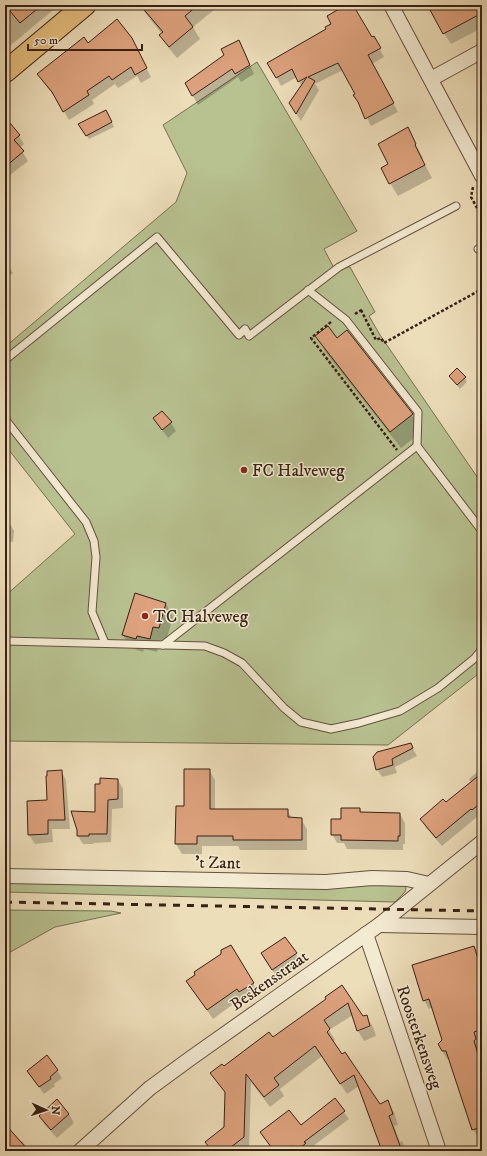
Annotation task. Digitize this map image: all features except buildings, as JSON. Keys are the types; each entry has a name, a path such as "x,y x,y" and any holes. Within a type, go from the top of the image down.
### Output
{"main road":[{"path":"5,72 85,5"}],"street":[{"path":"392,5 480,172"},
{"path":"431,79 482,51"},
{"name":"Beskensstraat","path":"80,1151 150,1088 379,925 482,842"},
{"name":"'t Zant","path":"5,876 326,882 372,878 407,879 429,884"},
{"path":"379,925 482,927"},
{"name":"Roosterkensweg","path":"366,934 439,1151"}],"lane":[{"path":"5,360 157,237 240,335 245,329 249,336 339,267 456,206"},
{"path":"308,290 346,320 418,412 417,446 482,531"},
{"path":"5,420 82,517 94,541 96,557 92,612 104,644"},
{"path":"163,645 417,446"},
{"path":"5,641 205,646 224,653 242,663 284,708 300,722 331,729 359,723 400,711 438,688 475,658 482,649"}],"path":[{"path":"480,172 470,196 482,217"},
{"path":"363,309 361,310 376,340 380,338 384,343 482,289"},
{"path":"340,316 311,338 403,457"}],"green space":[{"path":"257,62 357,231 324,249 334,268 350,267 375,312 369,316 380,335 482,484 482,671 388,745 5,741 5,596 75,534 5,445 5,347 176,202 187,173 163,125"},
{"path":"5,882 384,882 405,886 406,888 405,892 395,902 5,892"},
{"path":"5,910 111,911 121,913 55,927 5,955"}],"railway":[{"path":"5,902 482,911"}],"place":[{"name":"FC Halveweg","path":"244,470"},
{"name":"TC Halveweg","path":"145,616"}]}
